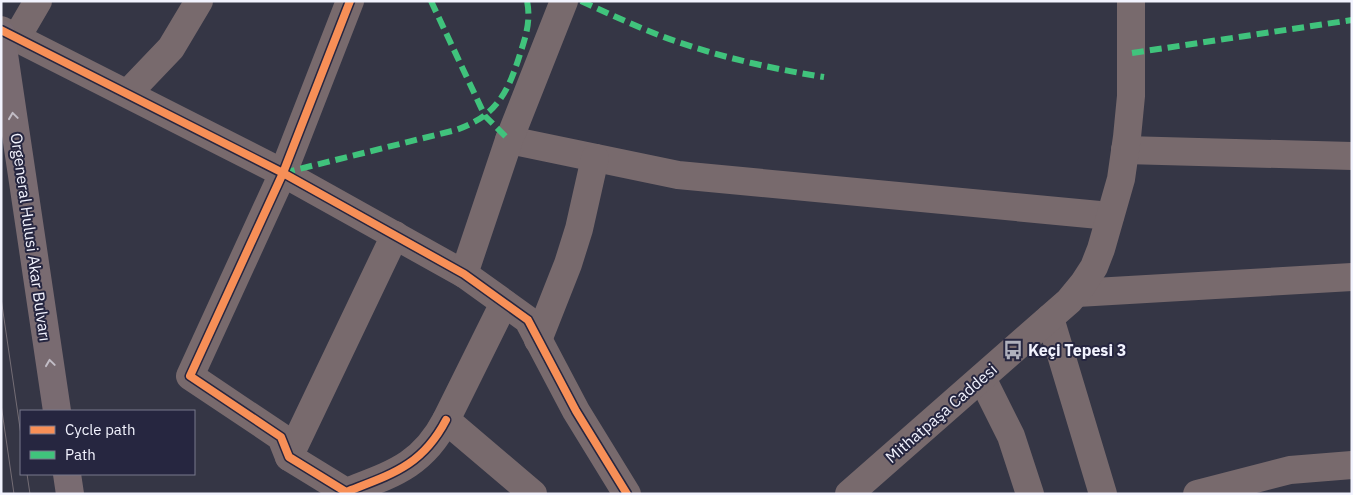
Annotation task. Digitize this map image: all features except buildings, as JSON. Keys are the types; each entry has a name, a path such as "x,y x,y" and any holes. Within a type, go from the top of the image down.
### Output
{"main road":[{"name":"Orgeneral Hulusi Akar Bulvarı","path":"7,33 57,410"},
{"path":"67,475 70,494"}],"street":[{"path":"38,1 7,33 283,172 464,274 528,320 576,411 627,494"},
{"path":"128,93 171,48 199,1"},
{"path":"350,1 283,172 190,376 281,437 289,457 346,492 404,468 418,458 439,434 504,303"},
{"path":"464,274 509,140 564,1"},
{"name":"Mithatpaşa Caddesi","path":"849,494 1050,318 1077,293 1094,268 1120,179 1125,150 1131,96 1131,1"},
{"path":"509,140 678,175 1110,216"},
{"path":"1125,150 1352,156"},
{"path":"538,340 568,264 579,229 595,158"},
{"path":"289,457 395,235"},
{"path":"1077,293 1352,277"},
{"path":"1050,318 1103,494"},
{"path":"982,378 1011,436 1030,494"},
{"path":"446,420 533,494"},
{"path":"1197,494 1290,470 1352,465"}],"tram line":[{"path":"1,298 20,428"},
{"path":"1,404 14,494"},
{"path":"27,475 30,494"}],"marked path":[{"path":"431,1 485,116 509,140"},
{"path":"283,173 456,130 481,118 491,110 511,80 527,28 527,1"},
{"path":"581,1 651,32 712,53 824,77"},
{"path":"1132,53 1352,20"}],"cycle path":[{"path":"350,1 283,173 190,376 281,437 289,457 346,492 378,480 416,458 437,436 446,420"},
{"path":"1,30 283,173 464,274 528,320 576,411 627,494"}],"place":[{"name":"Keçi Tepesi 3","path":"1013,350"}]}
